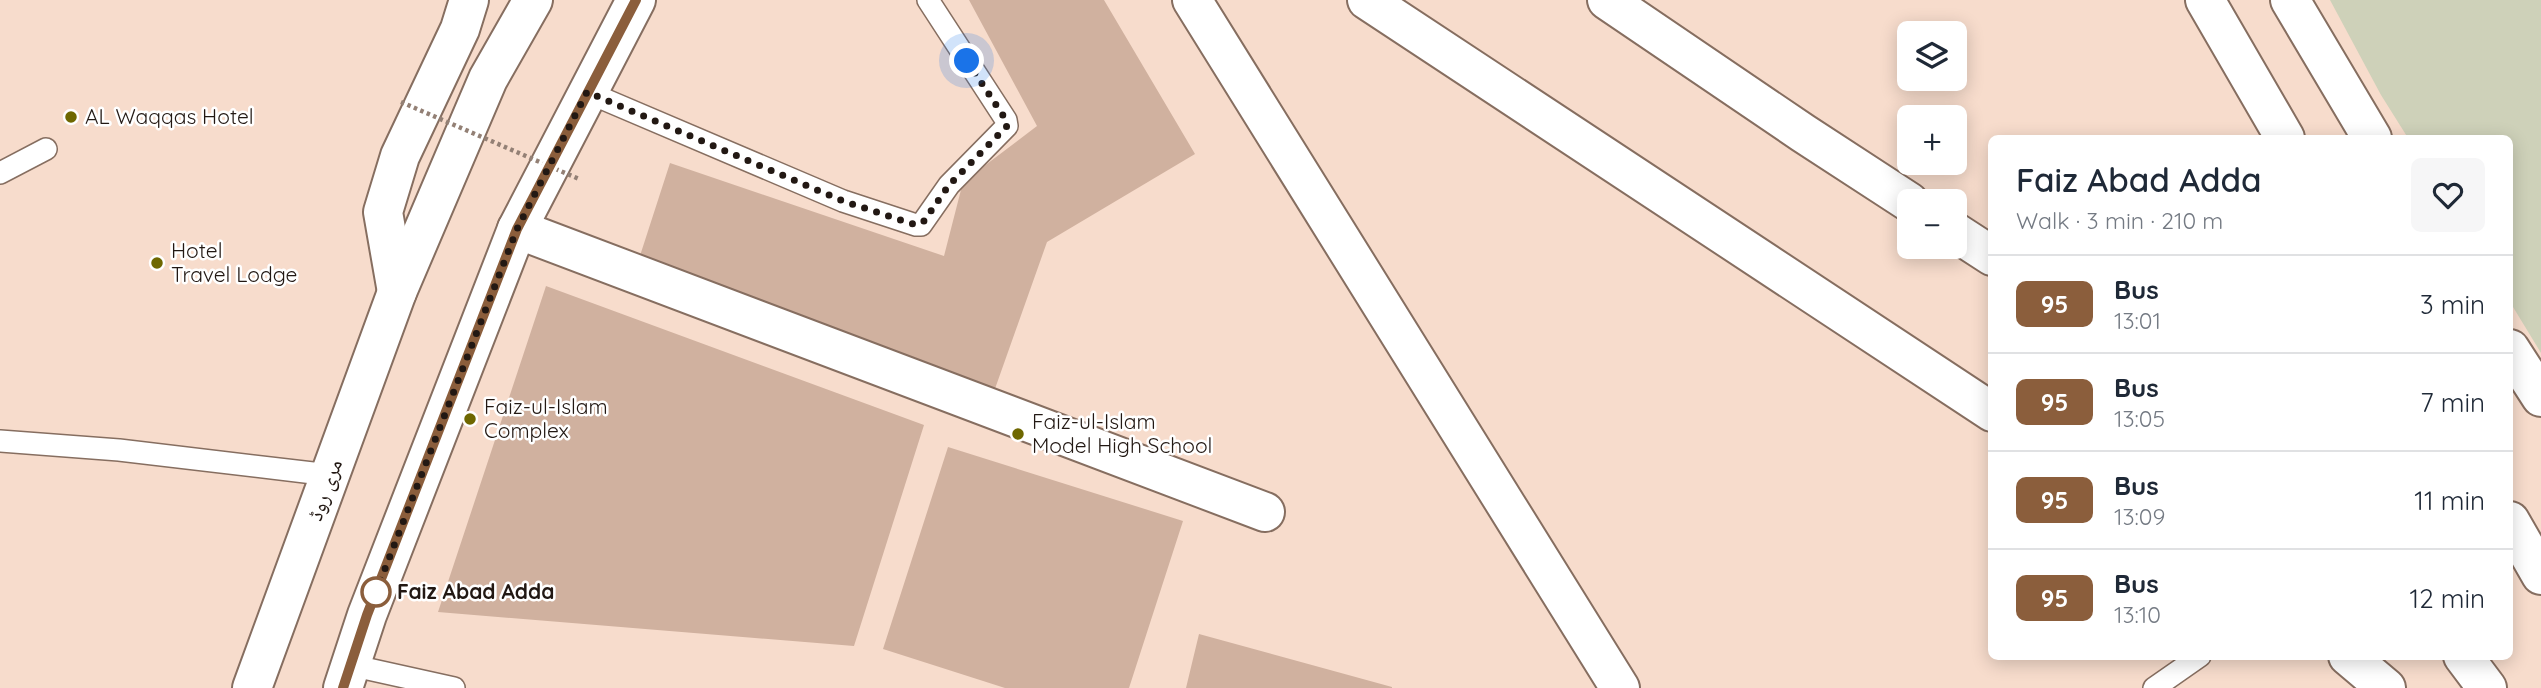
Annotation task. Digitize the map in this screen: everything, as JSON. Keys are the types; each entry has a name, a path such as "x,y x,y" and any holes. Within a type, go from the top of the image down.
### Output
{"main road":[{"path":"397,292 383,212 400,156 460,29 469,0"},
{"name":"مری روڈ","path":"252,688 397,292 488,79 533,0"},
{"path":"346,677 517,229 636,0"},
{"path":"1192,0 1620,688"},
{"path":"1367,0 1988,409"},
{"path":"1607,0 1897,194"},
{"path":"2205,0 2284,135"},
{"path":"2290,0 2370,135"},
{"path":"517,229 1265,512"},
{"path":"1967,240 1988,253"},
{"path":"2513,354 2541,397"},
{"path":"2513,526 2541,575"},
{"path":"2353,660 2386,688"},
{"path":"2466,660 2487,688"}],"lane":[{"path":"587,92 843,201 921,225 949,185 1007,126 1006,120 928,0"},
{"path":"0,173 46,149"},
{"path":"0,441 119,450 330,475"},
{"path":"2154,688 2194,660"},
{"path":"346,677 454,688"}],"path":[{"path":"401,102 579,179"}],"green space":[{"path":"2330,0 2541,0 2541,353 2513,307 2513,135 2406,135 2381,95"}],"building":[{"path":"969,0 1104,0 1195,154 1047,242 991,400 637,265 670,163 944,256 963,182 1037,126"},
{"path":"546,286 924,425 854,646 438,612"},
{"path":"948,447 1183,521 1129,688 1005,688 883,649"},
{"path":"1199,634 1392,687 1392,688 1186,688"}],"bus line":[{"name":"95","path":"343,688 367,615 517,229 636,0"}],"place":[{"name":"AL Waqqas Hotel","path":"71,117"},
{"name":"Hotel Travel Lodge","path":"157,263"},
{"name":"Faiz-ul-Islam Complex","path":"470,419"},
{"name":"Faiz-ul-Islam Model High School","path":"1018,434"},
{"name":"Faiz Abad Adda","path":"376,592"}],"route":[{"path":"376,592 517,229 587,92 843,201 921,225 949,185 1007,126 1006,120 967,61"}]}
